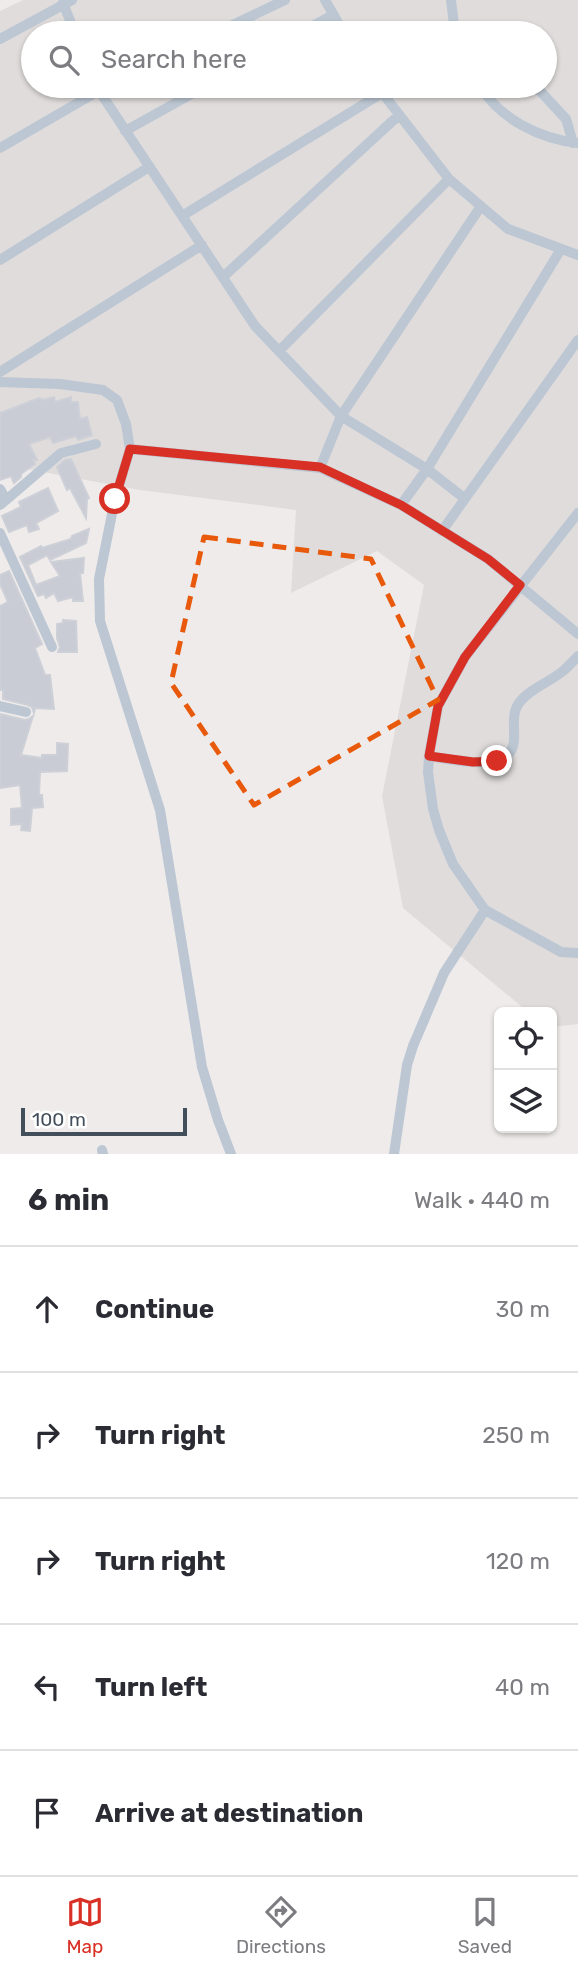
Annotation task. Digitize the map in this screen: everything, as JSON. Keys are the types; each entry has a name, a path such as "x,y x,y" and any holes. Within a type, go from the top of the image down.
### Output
{"street":[{"path":"241,21 285,0"},
{"path":"325,0 337,21"},
{"path":"452,0 454,21"},
{"path":"33,21 68,2 72,21"},
{"path":"322,21 333,15"},
{"path":"0,39 21,28"},
{"path":"0,148 82,98"},
{"path":"106,98 125,131 255,326 341,416 427,469 464,498"},
{"path":"125,131 184,98"},
{"path":"183,216 367,98"},
{"path":"386,98 449,179 508,229 578,255"},
{"path":"489,98 510,118 540,135 576,143"},
{"path":"547,98 566,119 576,143"},
{"path":"223,277 399,115"},
{"path":"0,260 149,167"},
{"path":"279,351 449,179"},
{"path":"320,467 341,416 481,206"},
{"path":"0,372 202,246"},
{"path":"401,505 427,469 561,248"},
{"path":"442,531 578,340"},
{"path":"0,382 60,384 103,390 117,400 126,424 130,449 115,499 99,579 100,621 160,810 202,1067 231,1154"},
{"path":"2,498 61,453 96,444"},
{"path":"130,449 320,467 401,505 488,559 578,634"},
{"path":"578,513 465,657 438,706 428,772 433,809 453,864 485,910 561,952 578,953"},
{"path":"0,533 52,647"},
{"path":"429,756 473,762 497,761 507,757 515,743 514,715 518,704 578,656"},
{"path":"0,706 26,712"},
{"path":"394,1154 407,1065 413,1046 444,973 485,910"}],"highlighted area":[{"path":"204,537 371,559 438,700 254,805 171,683"}],"shaded area":[{"path":"23,0 578,0 578,1024 557,1026 557,1007 522,1007 403,908 382,796 424,585 377,551 291,593 296,510 140,490 0,464 0,11"}],"building":[{"path":"54,397 55,402 71,397 71,402 78,402 80,419 87,417 92,435 78,440 76,436 53,443 50,437 29,444 37,460 33,460 35,464 14,483 11,476 0,480 0,413 39,398 43,400"},
{"path":"71,459 89,498 86,518 70,488 67,490 57,467 65,460"},
{"path":"48,488 58,511 36,523 39,529 29,532 27,525 9,532 2,516 21,507 19,502"},
{"path":"89,529 86,543 50,560 47,555 28,565 36,585 60,576 51,562 84,558 83,573 80,573 83,601 73,601 73,597 58,601 54,593 46,598 44,594 38,596 20,557 41,546 42,548 71,539 72,536"},
{"path":"9,571 42,644 35,648 45,675 50,675 54,709 35,708 34,713 28,705 3,699 3,690 0,690 0,606 8,602 0,584 0,575"},
{"path":"63,620 76,621 77,652 58,652 60,647 57,624 63,623"},
{"path":"0,714 25,720 33,716 21,755 42,758 42,755 57,755 57,743 68,744 67,771 40,772 39,795 42,795 43,807 32,808 30,831 21,830 22,824 11,825 11,809 22,808 20,785 0,788"}],"route":[{"path":"115,499 130,449 320,467 401,505 488,559 520,585 465,657 438,706 429,756 473,762 497,761"}]}
